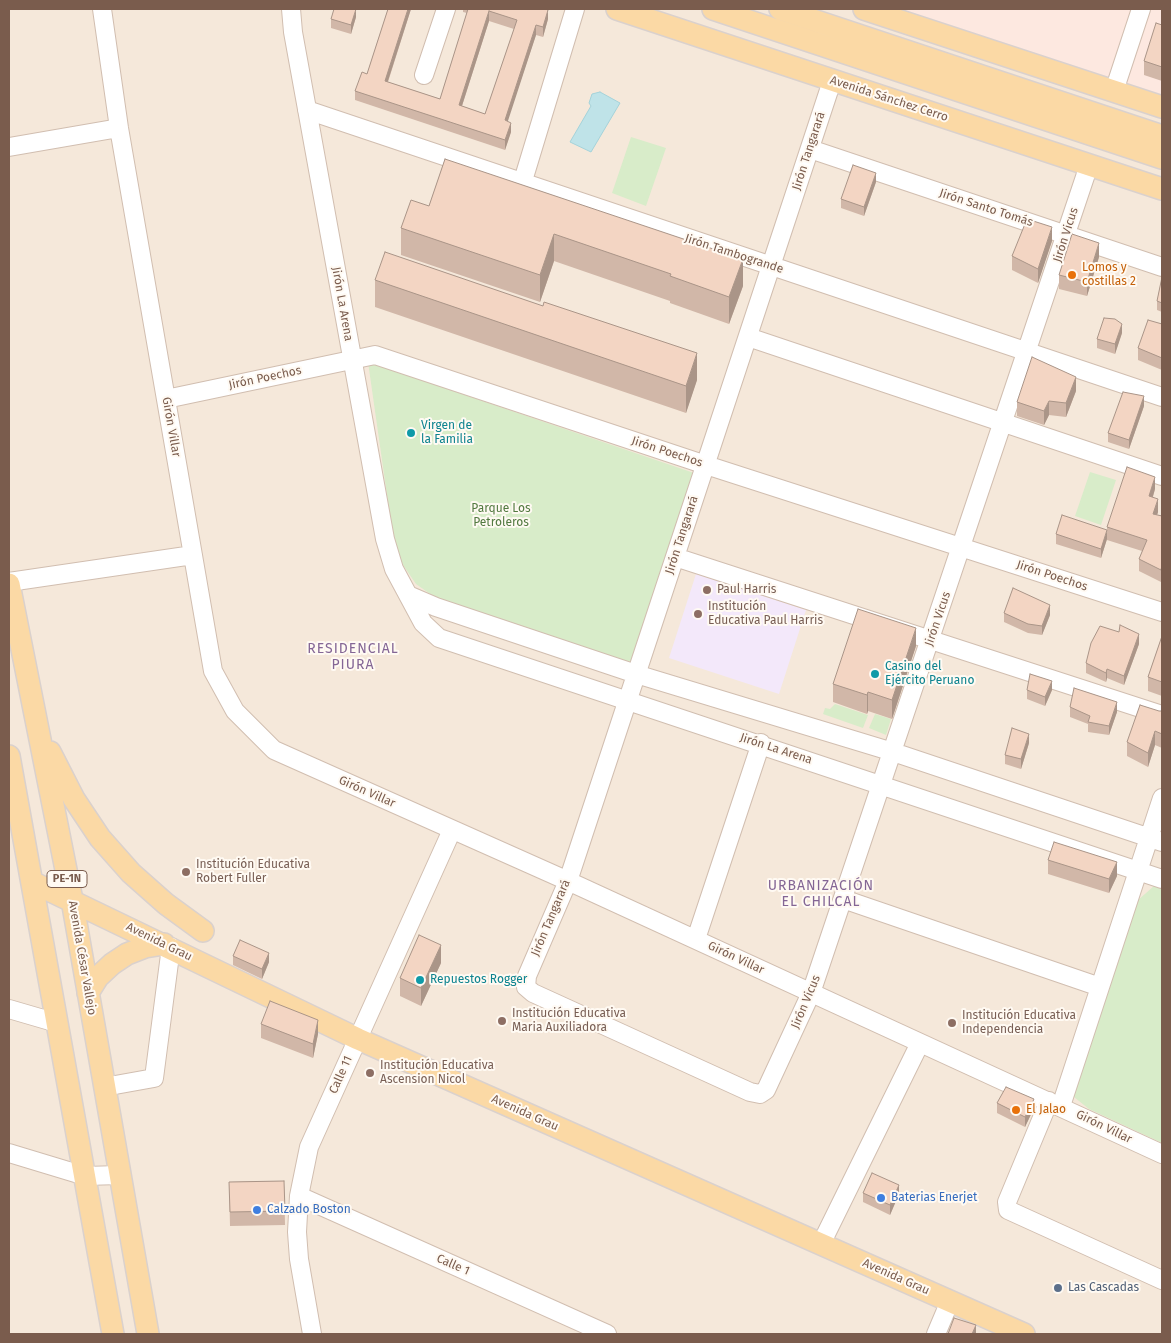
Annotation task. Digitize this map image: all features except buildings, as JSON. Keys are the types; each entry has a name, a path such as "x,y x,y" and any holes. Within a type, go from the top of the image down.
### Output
{"main road":[{"name":"Avenida Sánchez Cerro","path":"617,9 1162,189"},
{"path":"713,9 1162,158"},
{"path":"780,9 1162,136"},
{"path":"865,9 1162,107"},
{"name":"Avenida César Vallejo","path":"9,583 72,900 148,1334"},
{"path":"35,715 52,758 74,799 100,838 131,873 166,904 203,931"},
{"name":"PE-1N","path":"9,756 113,1334"},
{"name":"Avenida Grau","path":"32,882 358,1039 1024,1334"},
{"path":"88,993 98,977 127,954 145,947 168,946"}],"street":[{"name":"Girón Villar","path":"102,9 119,128 213,670 235,711 274,750 696,939 1162,1154"},
{"name":"Jirón La Arena","path":"291,9 293,32 385,540 394,569 423,623 439,638 627,701 761,743 1162,878"},
{"path":"424,75 446,9"},
{"path":"522,184 575,9"},
{"path":"1114,91 1141,9"},
{"name":"Jirón Tangarará","path":"760,1094 750,1092 532,993 526,987 526,976 568,881 832,81"},
{"name":"Jirón Tambogrande","path":"307,110 522,184 1162,397"},
{"path":"9,147 119,128"},
{"name":"Jirón Santo Tomás","path":"810,149 1162,266"},
{"name":"Jirón Vicus","path":"760,1094 766,1090 811,993 1028,352 1089,165"},
{"path":"748,337 1162,476"},
{"name":"Jirón Poechos","path":"166,399 375,355 706,465 1162,612"},
{"path":"9,583 193,555"},
{"path":"675,557 1162,715"},
{"path":"408,595 436,607 636,674 893,752 1156,840"},
{"path":"696,939 761,743"},
{"path":"1162,798 1156,840 1139,871 1100,987 1055,1103 1006,1202 1008,1210 1162,1280"},
{"name":"Calle 11","path":"312,1334 299,1260 297,1232 299,1196 309,1147 452,830"},
{"path":"843,899 1100,987"},
{"path":"104,1087 154,1078 168,946"},
{"path":"9,1009 57,1023"},
{"path":"821,1244 920,1042"},
{"path":"9,1153 85,1176 120,1175"},
{"name":"Calle 1","path":"299,1196 607,1334"},
{"path":"936,1334 950,1302"}],"shaded area":[{"path":"9,9 888,9 1162,101 1162,1334 9,1334"},
{"path":"888,9 1162,9 1162,101"},
{"path":"696,574 806,610 779,694 669,658"}],"green space":[{"path":"631,137 666,148 646,206 612,193"},
{"name":"Parque Los Petroleros","path":"368,362 697,474 631,668 453,610 416,584 403,565 394,544"},
{"path":"1090,472 1116,480 1101,525 1075,516"},
{"path":"835,704 868,715 863,728 823,714 825,708 830,709"},
{"path":"875,714 891,719 886,735 869,728"},
{"path":"1154,886 1162,889 1162,1143 1089,1109 1074,1097 1072,1083 1137,901"}],"water":[{"path":"600,92 620,103 591,152 570,142 591,106 589,103 592,94"}],"place":[{"name":"Lomos y costillas 2","path":"1072,275"},
{"name":"Virgen de la Familia","path":"411,433"},
{"name":"Paul Harris","path":"707,590"},
{"name":"Institución Educativa Paul Harris","path":"698,614"},
{"name":"Casino del Ejército Peruano","path":"875,674"},
{"name":"Institución Educativa Robert Fuller","path":"186,872"},
{"name":"Repuestos Rogger","path":"420,980"},
{"name":"Institución Educativa Maria Auxiliadora","path":"502,1021"},
{"name":"Institución Educativa Independencia","path":"952,1023"},
{"name":"Institución Educativa Ascension Nicol","path":"370,1073"},
{"name":"El Jalao","path":"1016,1110"},
{"name":"Baterias Enerjet","path":"881,1198"},
{"name":"Calzado Boston","path":"257,1210"},
{"name":"Las Cascadas","path":"1058,1288"}],"district":[{"name":"RESIDENCIAL PIURA","path":"353,658"},
{"name":"URBANIZACIÓN EL CHILCAL","path":"821,894"}]}
